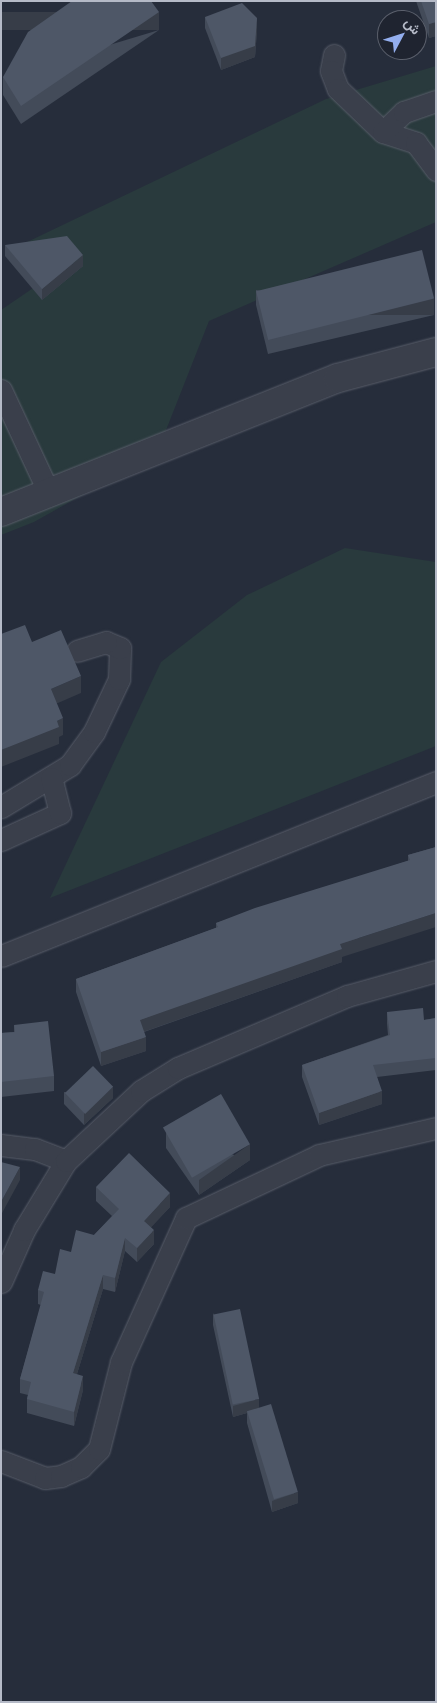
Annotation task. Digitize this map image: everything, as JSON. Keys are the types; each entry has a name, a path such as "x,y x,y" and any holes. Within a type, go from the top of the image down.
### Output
{"street":[{"path":"334,55 331,71 338,89 383,132 416,143 436,170"},
{"path":"383,132 404,112 436,101"},
{"path":"1,512 338,378 436,352"},
{"path":"1,390 49,493"},
{"path":"1,807 52,778 70,765 94,732 118,678 120,648 106,642 77,651"},
{"path":"1,840 60,813 52,778"},
{"path":"1,956 436,782"},
{"path":"1,1282 24,1230 66,1162 141,1091 178,1068 347,996 436,971"},
{"path":"1,1461 45,1478 61,1476 81,1467 99,1449 121,1362 186,1218 318,1155 436,1128"},
{"path":"1,1145 35,1149 66,1162"}],"shaded area":[{"path":"436,66 436,222 209,321 157,453 34,522 1,535 1,310 83,254 25,243 326,99"},
{"path":"345,548 436,562 436,746 50,898 161,662 247,595"}],"building":[{"path":"72,1 151,1 159,12 21,106 3,77 28,32"},
{"path":"421,1 436,1 436,22 429,24 427,10 424,10"},
{"path":"242,3 257,18 255,46 221,58 205,17"},
{"path":"67,236 83,255 42,289 5,245"},
{"path":"422,250 434,299 268,340 256,291"},
{"path":"25,625 32,642 61,630 81,676 51,689 63,718 57,721 59,727 1,750 1,634"},
{"path":"436,847 436,913 340,944 342,949 140,1020 146,1037 101,1052 76,979 218,927 216,923 255,908 410,860 408,855"},
{"path":"423,1008 424,1020 436,1018 436,1058 373,1065 382,1091 319,1113 302,1065 390,1035 387,1012"},
{"path":"48,1021 54,1076 1,1082 1,1033 15,1032 14,1025"},
{"path":"93,1066 113,1087 85,1114 65,1093"},
{"path":"221,1094 250,1144 192,1178 163,1128"},
{"path":"129,1153 170,1193 144,1221 154,1230 137,1248 125,1238 115,1278 103,1275 73,1373 83,1376 74,1412 27,1399 31,1382 20,1379 44,1292 38,1290 43,1271 55,1274 60,1249 71,1252 76,1230 94,1235 119,1209 96,1187"},
{"path":"1,1162 20,1167 1,1202"},
{"path":"240,1309 259,1399 233,1405 214,1315"},
{"path":"271,1404 298,1492 274,1499 247,1411"}]}
